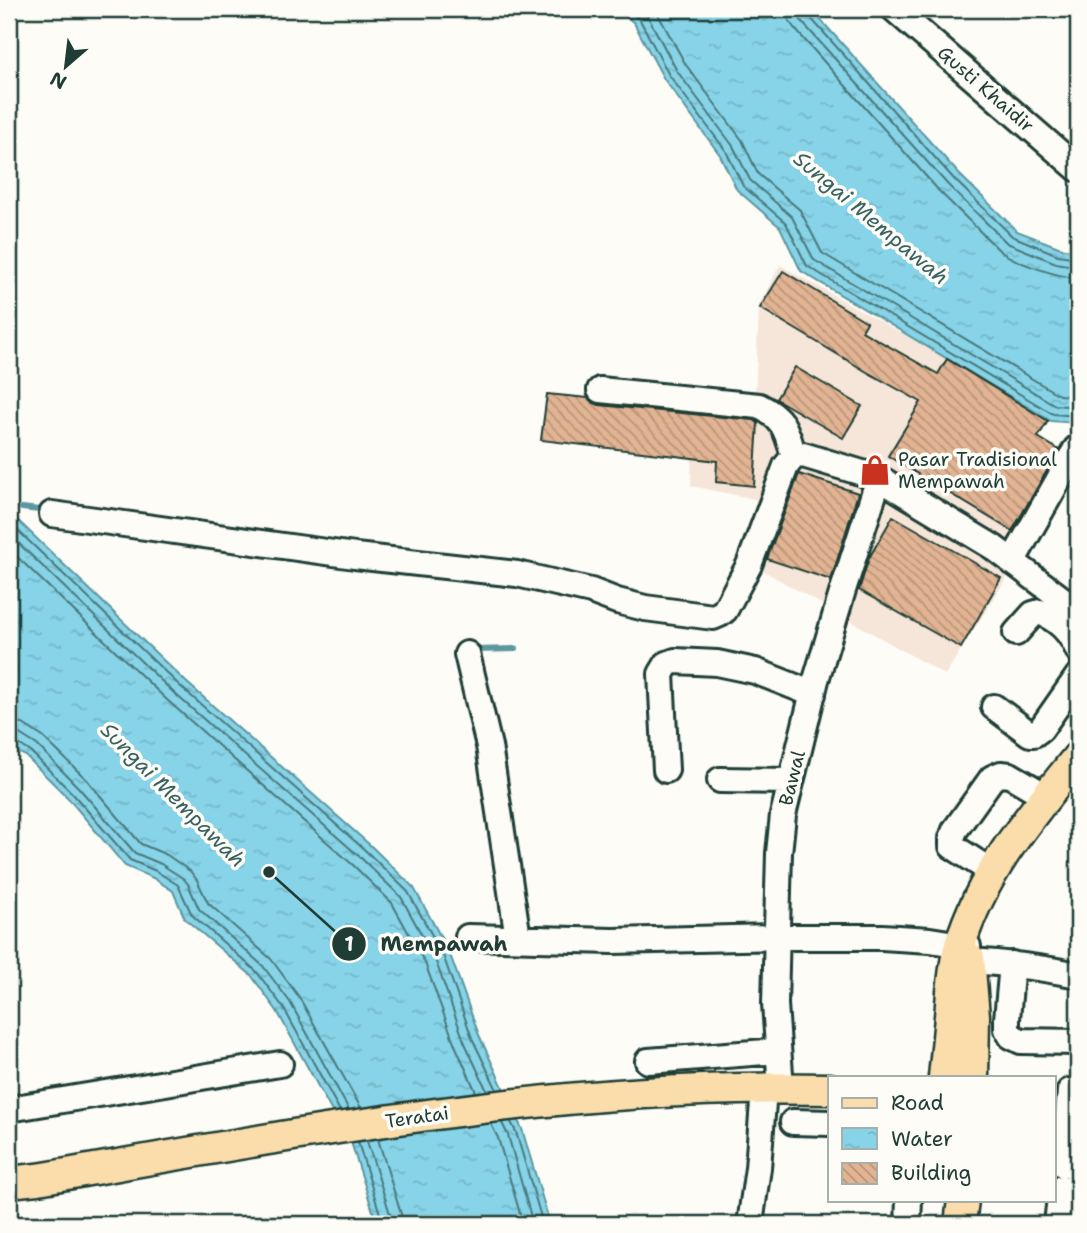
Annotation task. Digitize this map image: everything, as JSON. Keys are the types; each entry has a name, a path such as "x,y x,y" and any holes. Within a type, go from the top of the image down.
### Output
{"main road":[{"path":"944,1076 955,968 966,944 977,899 1025,822 1078,757"},
{"path":"966,944 974,1017 973,1076"},
{"name":"Teratai","path":"9,1182 312,1132 502,1106 622,1094 773,1088 828,1089"},
{"path":"945,1202 945,1224"},
{"path":"960,1224 963,1202"}],"street":[{"name":"Gusti Khaidir","path":"894,9 1078,169"},
{"path":"600,390 759,406 776,417 786,428 794,456"},
{"path":"1012,562 1076,449"},
{"path":"52,514 355,556 517,574 591,591 645,608 713,617 725,610 742,580 782,472 794,456 803,455 879,478 992,547 1078,611"},
{"name":"Bawal","path":"750,1224 778,1051 775,1004 779,853 783,815 813,694 879,478"},
{"path":"1016,633 1033,614 1040,612 1059,622 1078,650"},
{"path":"467,654 489,746 518,939"},
{"path":"666,771 662,674 667,664 675,660 717,663 755,671 813,694"},
{"path":"994,707 1028,733 1034,734 1041,729 1078,676"},
{"path":"992,872 952,846 955,830 992,778 1001,774 1010,775 1046,796"},
{"path":"720,780 791,782"},
{"path":"468,937 613,941 883,937 966,944 1012,964 1078,975"},
{"path":"1012,964 1007,1019 1007,1029 1012,1036 1021,1041 1078,1042"},
{"path":"648,1060 778,1051"},
{"path":"9,1109 280,1064"},
{"path":"1057,1224 1062,1176 1060,1136 1067,1091"},
{"path":"793,1122 828,1123"},
{"path":"908,1224 909,1202"}],"shaded area":[{"name":"Pasar Tradisional Mempawah","path":"780,265 947,359 1049,421 1040,437 1067,454 1006,579 945,675 757,567 755,499 691,486 693,393 755,398 759,305"}],"water":[{"name":"Sungai Mempawah","path":"618,9 811,9 959,174 1017,231 1078,252 1078,423 1051,421 801,271 780,227 737,190 720,155 664,79 634,23"},
{"name":"Sungai Mempawah","path":"9,512 185,681 371,846 414,888 449,952 479,1035 522,1129 550,1224 377,1224 351,1142 277,1011 251,975 185,919 173,891 153,878 125,866 68,798 26,756 9,745"}],"building":[{"path":"783,271 867,322 862,331 938,374 947,359 1048,421 1038,437 1059,450 1012,531 888,456 921,402 760,308"},
{"path":"795,367 862,406 843,438 776,399"},
{"path":"547,394 588,398 599,405 754,420 758,423 754,486 716,482 717,461 541,440"},
{"path":"799,474 858,493 831,580 767,559"},
{"path":"893,516 1001,578 961,648 859,590 869,558"}],"waterway":[{"path":"22,508 48,511"},
{"path":"475,653 475,650 515,649"}],"place":[{"name":"Pasar Tradisional Mempawah","path":"875,470"},
{"name":"Mempawah","path":"269,872"}]}
